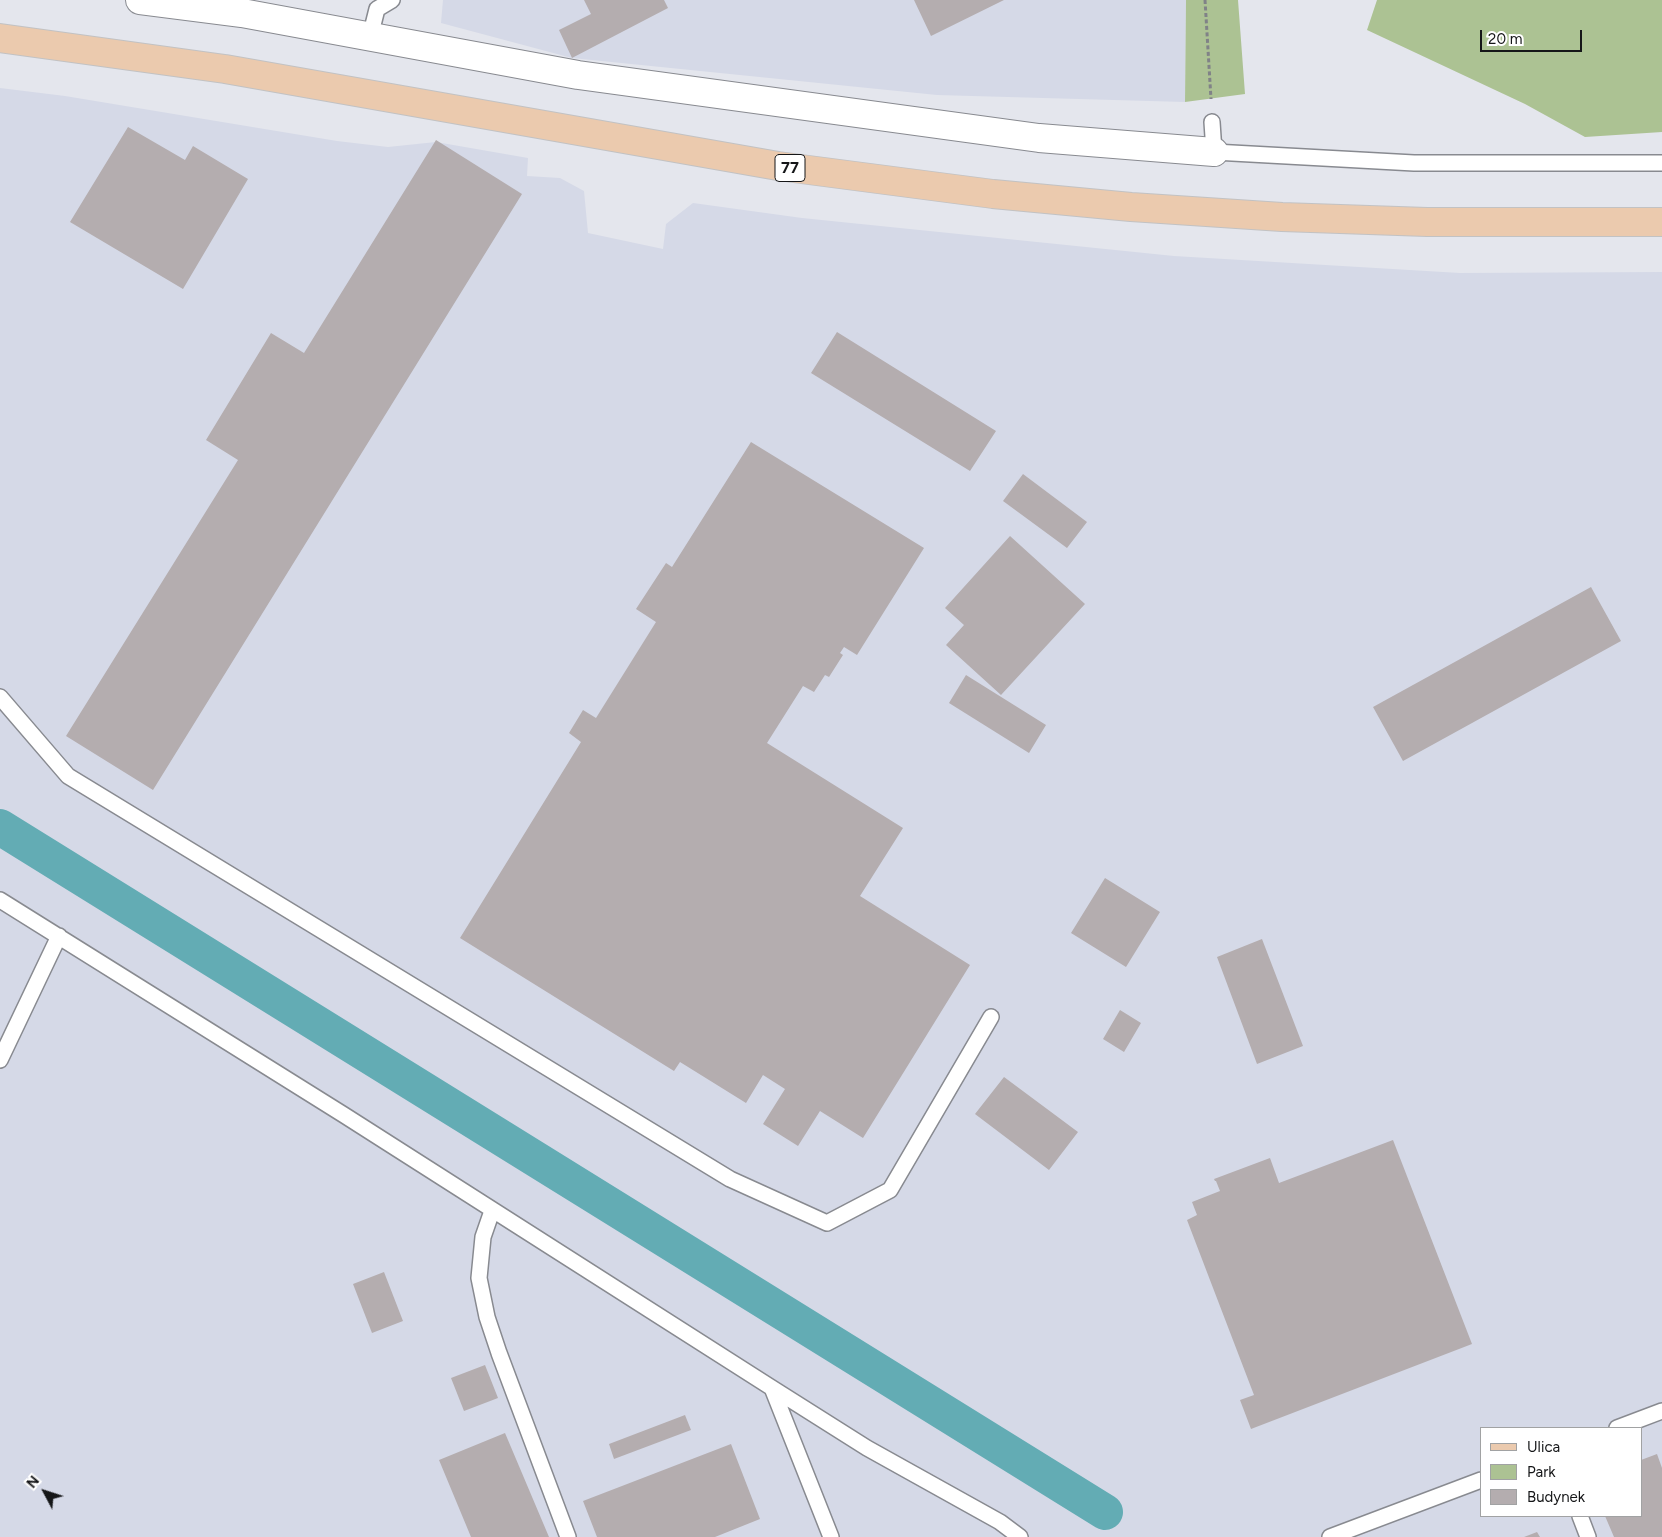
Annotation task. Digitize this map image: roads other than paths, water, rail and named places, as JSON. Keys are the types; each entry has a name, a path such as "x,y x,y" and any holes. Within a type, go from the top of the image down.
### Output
{"main road":[{"name":"77","path":"0,38 215,68 778,166 993,194 1131,207 1282,217 1471,222 1662,222"}],"street":[{"path":"140,0 242,13 578,75 1039,138 1214,152"}],"lane":[{"path":"370,36 377,9 392,0"},
{"path":"1212,122 1214,152 1414,163 1662,163"},
{"path":"0,697 68,776 730,1179 826,1223 890,1190 992,1017"},
{"path":"0,900 867,1448 1000,1522 1020,1537"},
{"path":"0,1060 59,936"},
{"path":"492,1211 483,1237 479,1278 487,1317 568,1537"},
{"path":"772,1388 831,1537"},
{"path":"1619,1427 1662,1411"},
{"path":"1330,1537 1480,1480"},
{"path":"1580,1517 1588,1537"}],"waterway":[{"path":"0,827 1105,1512"}]}
